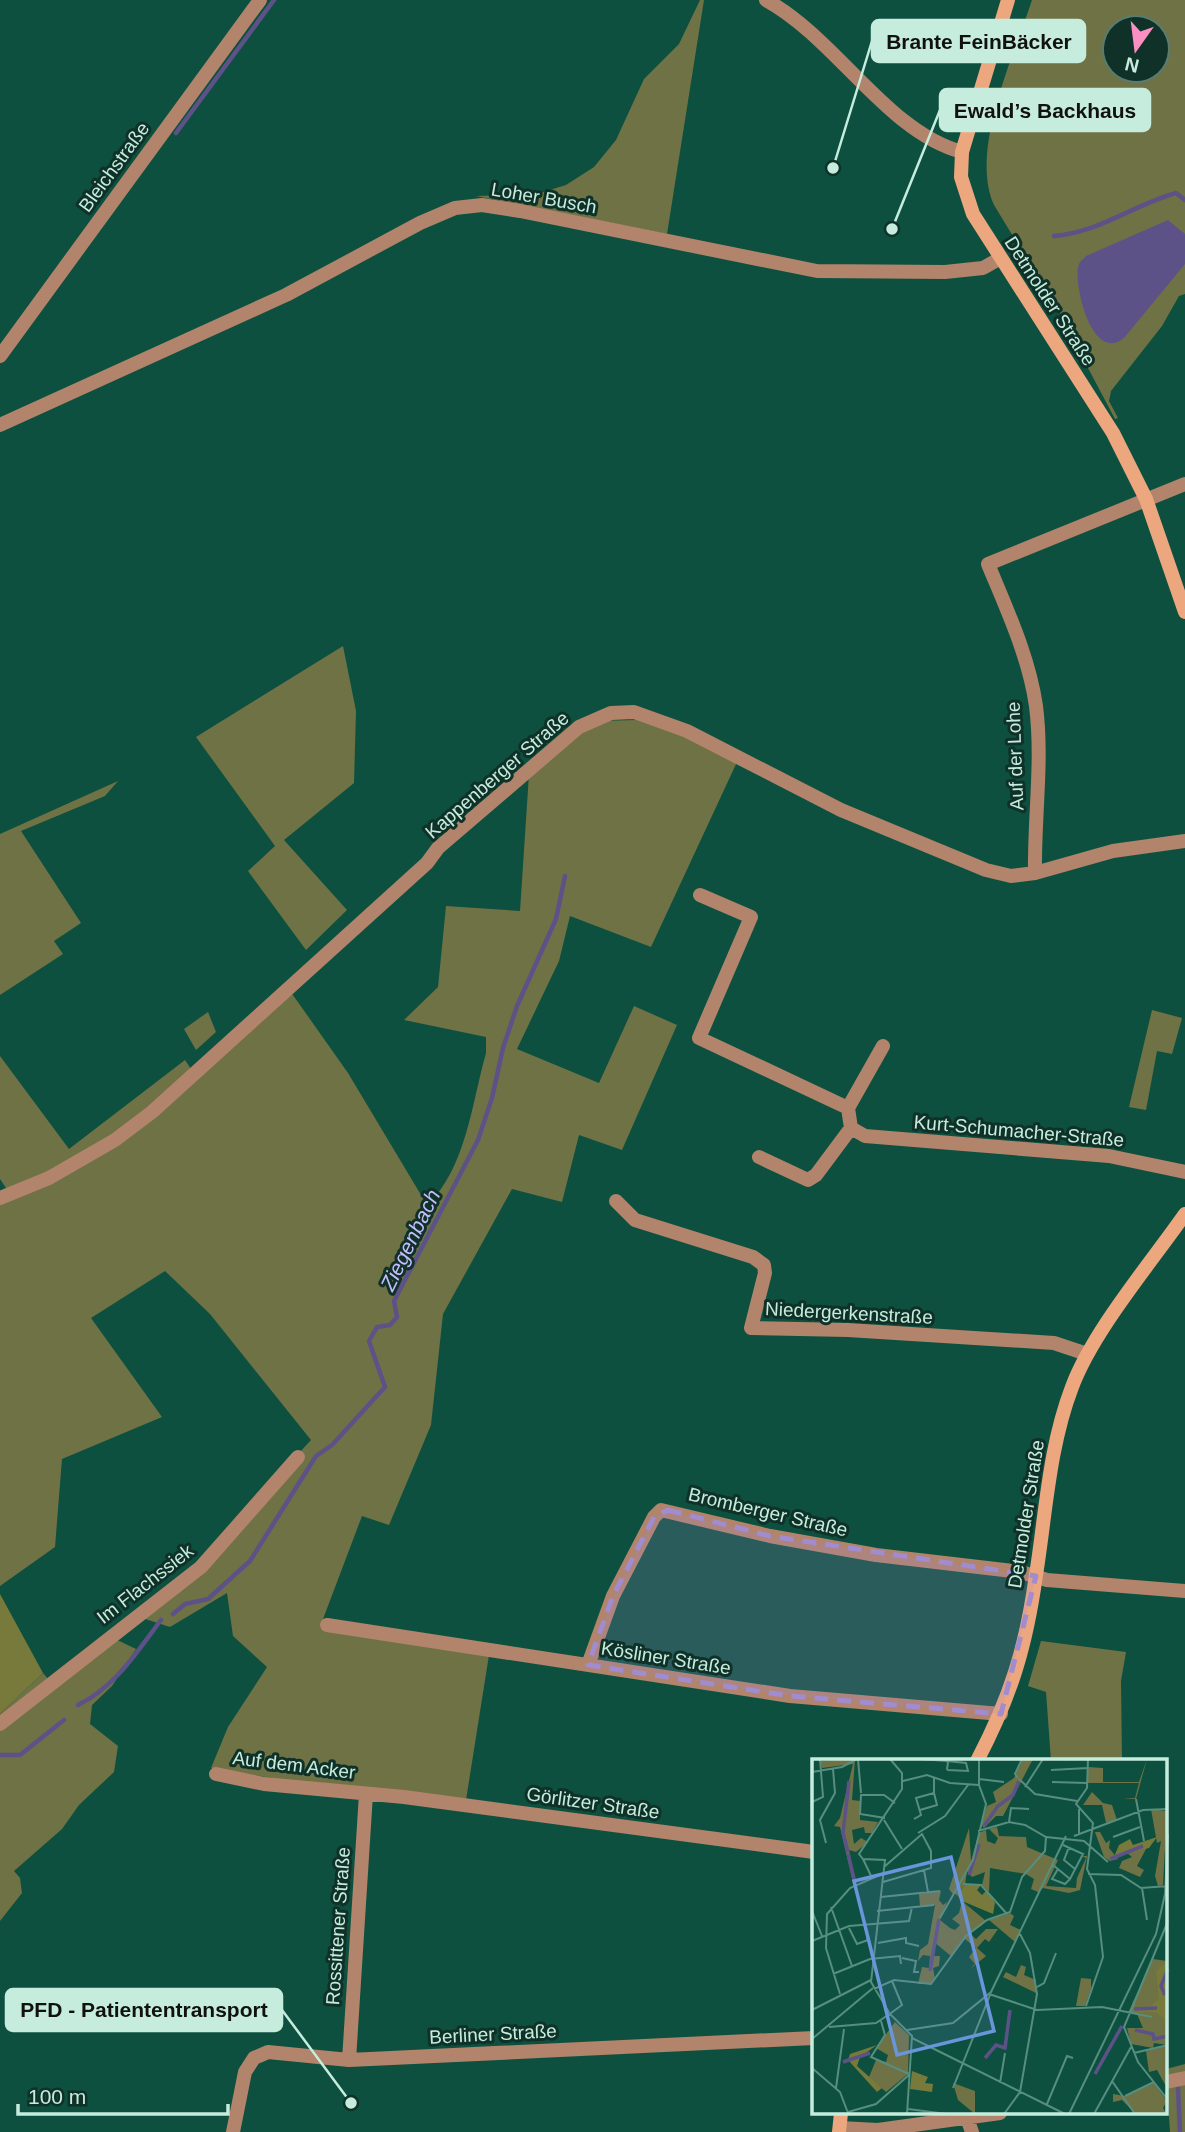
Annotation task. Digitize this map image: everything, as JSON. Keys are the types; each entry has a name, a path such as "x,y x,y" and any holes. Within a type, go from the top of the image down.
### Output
{"main road":[{"name":"Detmolder Straße","path":"1008,0 962,152 961,177 966,197 999,259 1113,433 1146,499 1185,612"},
{"name":"Detmolder Straße","path":"978,1759 1001,1714 1015,1678 1036,1576 1050,1468 1072,1387 1087,1353 1185,1214"}],"street":[{"name":"Bleichstraße","path":"0,356 260,0"},
{"path":"766,0 787,12 817,36 916,132 942,146 962,152"},
{"name":"Loher Busch","path":"0,425 286,295 420,223 464,206 482,205 520,211 817,271 945,272 983,268 999,259"},
{"path":"1146,499 1185,484"},
{"name":"Auf der Lohe","path":"1035,873 1038,754 1035,707 1025,655 988,564 1146,499"},
{"name":"Kappenberger Straße","path":"0,1198 48,1178 115,1140 152,1112 237,1039 427,863 438,848 542,757 579,727 611,713 634,712 687,731 841,810 986,870 1011,876 1035,873 1113,851 1185,841"},
{"path":"700,895 751,917 699,1038 848,1108"},
{"path":"759,1157 808,1180 816,1175 850,1128 848,1108 883,1046"},
{"name":"Kurt-Schumacher-Straße","path":"850,1128 865,1136 1109,1156 1185,1172"},
{"name":"Niedergerkenstraße","path":"616,1201 635,1220 753,1257 764,1265 765,1273 751,1328 848,1330 1054,1343 1087,1353"},
{"name":"Im Flachssiek","path":"0,1724 201,1567 298,1457"},
{"name":"Bromberger Straße","path":"588,1665 613,1596 654,1517 661,1510 770,1536 862,1553 1036,1576"},
{"path":"1036,1576 1185,1591"},
{"name":"Kösliner Straße","path":"327,1625 790,1696 1001,1714"},
{"name":"Auf dem Acker","path":"216,1774 264,1784 366,1794"},
{"name":"Görlitzer Straße","path":"366,1794 812,1852"},
{"name":"Rossittener Straße","path":"349,2060 366,1794"},
{"name":"Berliner Straße","path":"233,2132 245,2072 254,2058 268,2052 349,2060 812,2038"},
{"path":"839,2130 970,2125 998,2114"}],"highlighted area":[{"path":"668,1510 770,1536 1036,1576 1001,1714 790,1696 588,1665 613,1596 654,1517"}],"green space":[{"path":"700,0 704,0 667,234 476,196 537,194 566,185 594,167 616,140 644,79 679,44"},
{"path":"1032,0 1185,0 1185,294 1179,296 1162,326 1111,391 1109,401 1118,418 1115,419 1088,368 1086,356 994,205 988,183 987,158 990,131 1005,75"},
{"path":"343,646 356,711 354,783 284,840 347,910 306,950 248,871 275,846 196,737"},
{"path":"636,720 685,737 737,762 651,947 570,916 559,961 517,1049 599,1083 634,1006 677,1025 622,1150 579,1135 562,1202 512,1189 443,1314 431,1425 389,1525 362,1516 320,1627 489,1655 466,1800 308,1784 211,1768 228,1727 267,1667 233,1636 227,1593 170,1627 136,1616 165,1599 311,1440 210,1314 165,1271 91,1318 162,1417 62,1459 55,1547 0,1586 0,1195 8,1191 0,1179 0,1056 69,1149 185,1060 191,1069 288,988 348,1073 427,1205 451,1173 459,1154 486,1053 486,1037 404,1020 438,987 446,906 520,911 529,774 594,721"},
{"path":"118,781 105,796 21,831 81,923 54,941 63,954 0,995 0,834"},
{"path":"1152,1010 1182,1018 1172,1054 1157,1051 1146,1110 1129,1107"},
{"path":"208,1012 216,1032 196,1050 184,1029"},
{"path":"0,1594 43,1673 0,1714"},
{"path":"111,1637 136,1649 112,1686 92,1705 90,1724 118,1746 114,1772 79,1805 62,1829 14,1871 20,1878 22,1893 0,1921 0,1714 43,1673 54,1686"},
{"path":"1041,1641 1126,1652 1121,1681 1122,1759 1051,1759 1046,1692 1028,1686"},
{"path":"1185,2064 1185,2132 1170,2132 1168,2068"}],"shaded area":[{"path":"1168,220 1185,234 1185,264 1124,338 1112,343 1102,340 1086,317 1081,301 1078,286 1080,263 1086,256"}],"waterway":[{"path":"176,133 274,0"},
{"path":"1054,236 1086,230 1176,193 1185,200"},
{"name":"Ziegenbach","path":"173,1614 185,1604 208,1599 250,1561 316,1456 332,1445 385,1387 369,1341 377,1327 390,1325 397,1317 394,1301 478,1140 492,1098 503,1048 517,1006 556,919 565,876"},
{"name":"Ziegenbach","path":"78,1705 114,1679 161,1620"},
{"name":"Ziegenbach","path":"0,1755 20,1755 64,1720"},
{"path":"1178,2088 1180,2132"}],"place":[{"name":"Brante FeinBäcker","path":"833,168"},
{"name":"Ewald’s Backhaus","path":"892,229"},
{"name":"PFD - Patiententransport","path":"351,2103"}]}
